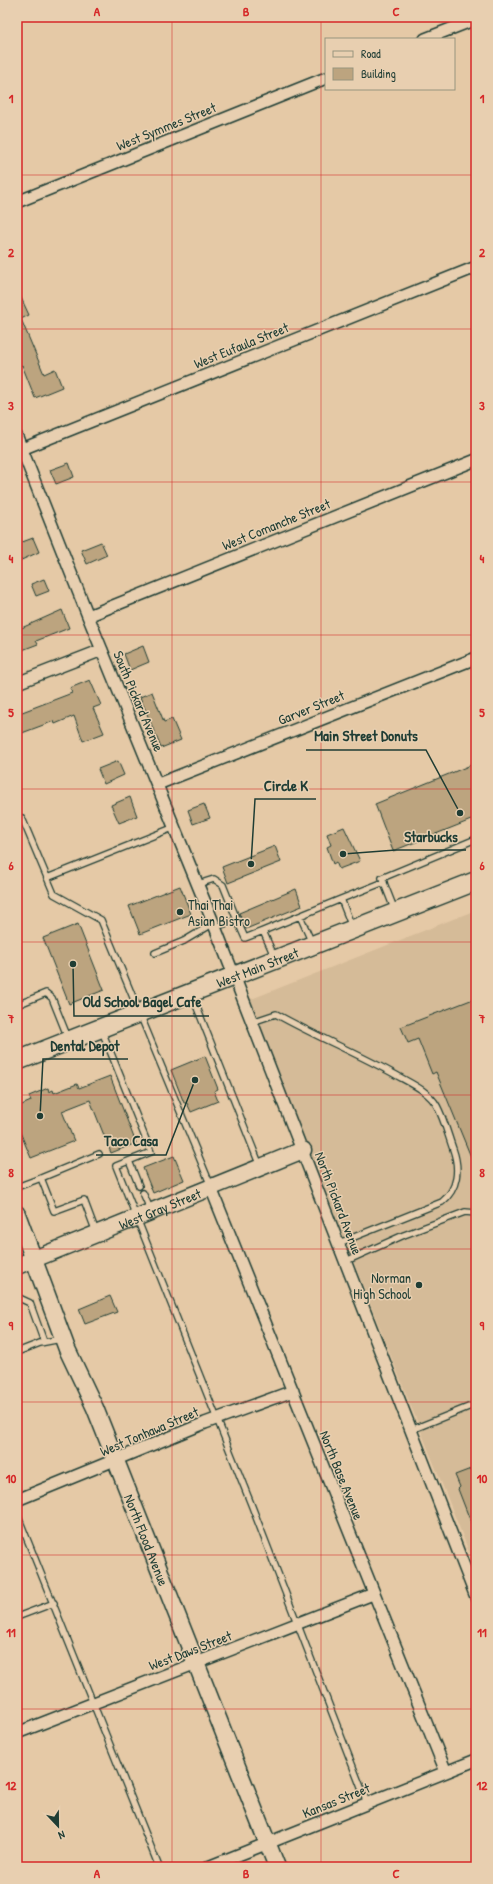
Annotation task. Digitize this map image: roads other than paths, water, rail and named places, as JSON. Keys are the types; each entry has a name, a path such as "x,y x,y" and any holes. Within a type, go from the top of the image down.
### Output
{"main road":[{"name":"West Main Street","path":"17,1061 476,881"}],"street":[{"path":"428,38 476,19"},
{"name":"West Symmes Street","path":"17,202 325,78"},
{"name":"West Eufaula Street","path":"19,450 476,267"},
{"name":"South Pickard Avenue","path":"17,437 19,450 158,784 234,976"},
{"name":"West Comanche Street","path":"88,616 476,460"},
{"path":"17,683 102,650"},
{"name":"Garver Street","path":"158,784 476,658"},
{"name":"North Pickard Avenue","path":"234,976 476,1597"},
{"name":"West Gray Street","path":"17,1266 303,1150"},
{"name":"North Base Avenue","path":"211,1188 373,1594 446,1772"},
{"name":"North Flood Avenue","path":"17,1214 63,1339 95,1408 277,1867"},
{"name":"West Tonhawa Street","path":"17,1500 217,1419 293,1391"},
{"name":"West Daws Street","path":"17,1734 373,1594"},
{"name":"Kansas Street","path":"208,1867 476,1760"}],"lane":[{"path":"22,818 54,894 101,920 138,1014 211,1188"},
{"path":"47,878 175,827"},
{"path":"396,913 382,878 476,838"},
{"path":"198,884 214,879 223,885 246,938 384,882"},
{"path":"341,899 353,930"},
{"path":"300,916 313,945"},
{"path":"154,953 184,941 214,925 237,920"},
{"path":"263,931 275,960"},
{"path":"17,1005 46,993 52,998 69,1041"},
{"path":"192,993 261,1168"},
{"path":"252,1022 276,1014 386,1069 417,1087 428,1095 436,1106 455,1154 457,1168 455,1186 449,1196 442,1202 338,1243"},
{"path":"101,1028 151,1152 116,1166 144,1215 217,1419 367,1804"},
{"path":"17,1188 100,1154"},
{"path":"129,1160 140,1186"},
{"path":"41,1178 54,1211 84,1200 97,1234"},
{"path":"143,1193 144,1215"},
{"path":"346,1261 404,1235 464,1212 476,1213"},
{"path":"17,1297 30,1303 44,1342"},
{"path":"17,1352 44,1342 63,1339"},
{"path":"412,1430 476,1404"},
{"path":"17,1514 159,1867"},
{"path":"17,1617 54,1603"}],"place":[{"name":"Main Street Donuts","path":"460,813"},
{"name":"Starbucks","path":"343,854"},
{"name":"Circle K","path":"251,864"},
{"name":"Thai Thai Asian Bistro","path":"180,912"},
{"name":"Old School Bagel Cafe","path":"73,964"},
{"name":"Taco Casa","path":"195,1080"},
{"name":"Dental Depot","path":"40,1116"},
{"name":"Norman High School","path":"419,1285"}]}
